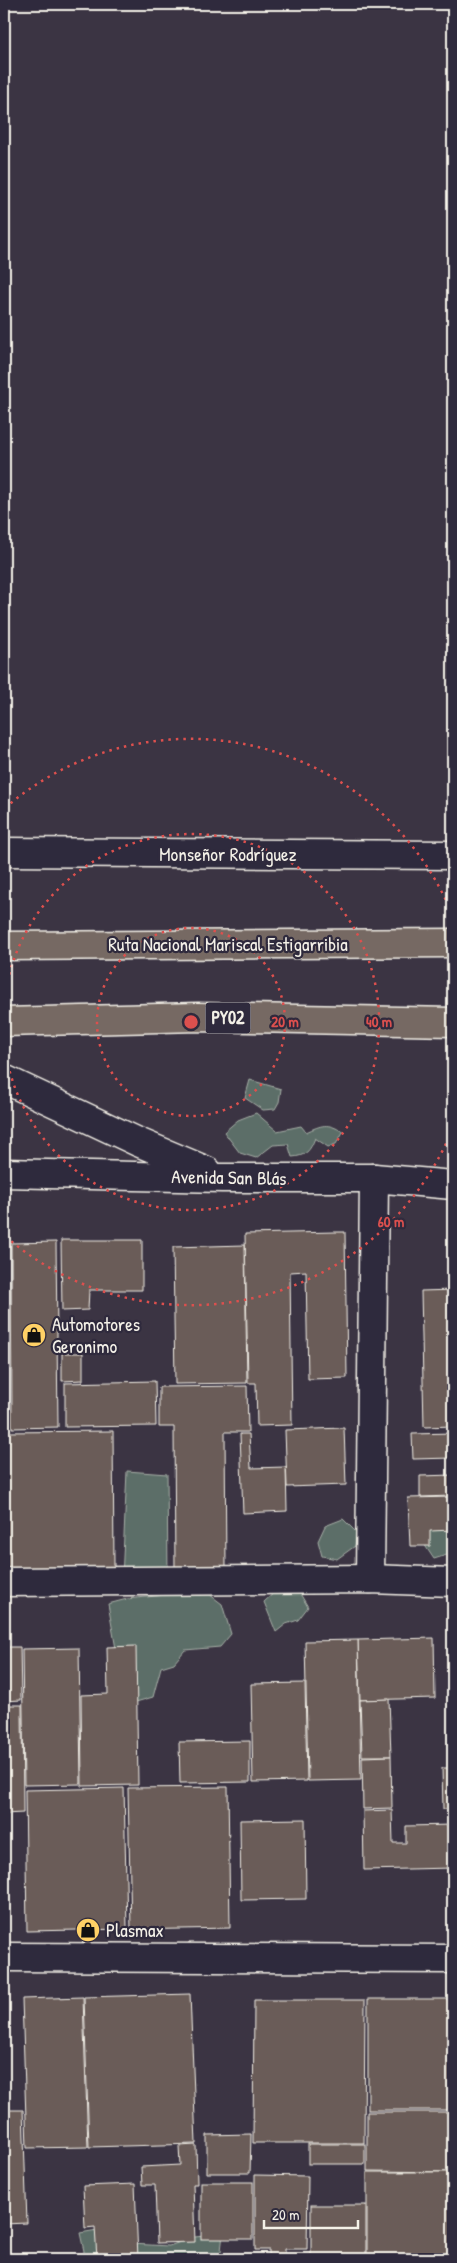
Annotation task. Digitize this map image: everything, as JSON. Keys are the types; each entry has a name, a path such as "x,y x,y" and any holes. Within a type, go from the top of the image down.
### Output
{"highway":[{"name":"Ruta Nacional Mariscal Estigarribia","path":"4,946 453,943"},
{"name":"PY02","path":"4,1022 198,1017 453,1022"}],"street":[{"name":"Monseñor Rodríguez","path":"4,852 453,855"},
{"path":"4,1079 138,1142 222,1178"},
{"name":"Avenida San Blás","path":"4,1173 222,1178 374,1178 453,1185"},
{"path":"370,1579 374,1178"},
{"path":"4,1582 370,1579 453,1582"},
{"path":"4,1957 453,1959"}],"green space":[{"path":"250,1080 281,1089 279,1102 275,1109 263,1110 245,1098"},
{"path":"256,1113 277,1131 301,1126 306,1132 328,1126 343,1132 336,1144 328,1147 315,1138 304,1154 292,1157 288,1144 273,1145 256,1158 240,1153 224,1132 238,1120"},
{"path":"127,1471 167,1474 168,1577 122,1579"},
{"path":"453,1515 453,1553 434,1559 420,1538 429,1522"},
{"path":"343,1519 357,1533 355,1546 337,1559 322,1556 318,1541 325,1526"},
{"path":"205,1591 222,1604 231,1634 220,1647 185,1650 174,1663 161,1667 153,1697 129,1704 121,1677 108,1604 127,1599"},
{"path":"276,1591 299,1592 308,1607 298,1620 286,1624 276,1632 264,1602"},
{"path":"109,2228 130,2244 169,2246 195,2237 223,2234 220,2259 83,2259 84,2251 80,2233"}],"building":[{"path":"345,1232 347,1378 308,1379 306,1271 290,1272 292,1425 257,1426 256,1383 248,1383 245,1234"},
{"path":"61,1240 142,1240 142,1290 89,1290 88,1310 62,1311"},
{"name":"Automotores Geronimo","path":"56,1242 58,1427 12,1428 11,1243"},
{"path":"245,1245 247,1383 175,1384 173,1247"},
{"path":"453,1290 453,1426 424,1427 421,1291"},
{"path":"62,1353 83,1353 83,1380 62,1381"},
{"path":"155,1381 156,1426 65,1427 65,1383"},
{"path":"247,1386 248,1432 225,1432 226,1570 175,1570 174,1427 159,1427 159,1387"},
{"path":"344,1428 346,1485 287,1487 285,1430"},
{"path":"113,1431 114,1568 7,1569 6,1432"},
{"path":"453,1433 453,1458 413,1459 412,1434"},
{"path":"240,1434 249,1434 251,1468 286,1467 287,1511 243,1513"},
{"path":"4,1449 5,1573 4,1573"},
{"path":"453,1475 453,1496 420,1497 420,1476"},
{"path":"453,1497 453,1530 430,1531 430,1546 410,1546 408,1498"},
{"path":"434,1638 435,1698 360,1700 358,1640"},
{"path":"358,1640 361,1780 308,1781 305,1641"},
{"path":"136,1646 138,1785 82,1786 81,1695 108,1694 107,1647"},
{"path":"4,1647 20,1647 21,1700 4,1701"},
{"path":"79,1648 81,1784 24,1785 22,1649"},
{"path":"305,1683 307,1781 253,1782 251,1684"},
{"path":"389,1699 391,1756 362,1756 360,1700"},
{"path":"4,1705 22,1705 23,1813 4,1814"},
{"path":"250,1741 250,1782 180,1783 179,1742"},
{"path":"391,1756 392,1808 363,1809 362,1757"},
{"path":"442,1768 453,1768 453,1809 443,1809"},
{"path":"228,1787 230,1928 131,1930 128,1788"},
{"path":"124,1788 127,1929 27,1931 25,1790"},
{"path":"392,1810 393,1843 406,1843 406,1826 453,1825 453,1868 364,1870 363,1811"},
{"path":"305,1819 306,1899 241,1900 240,1820"},
{"path":"190,1994 196,2144 89,2147 84,1997"},
{"path":"83,1997 88,2147 27,2148 22,1999"},
{"path":"368,1999 453,1999 453,2110 368,2110"},
{"path":"254,2000 365,2000 364,2143 253,2143"},
{"path":"4,2110 23,2110 27,2223 4,2224"},
{"path":"367,2112 453,2112 453,2172 367,2171"},
{"path":"251,2134 250,2173 207,2173 207,2135"},
{"path":"308,2144 365,2144 365,2164 308,2164"},
{"path":"196,2145 197,2184 193,2184 195,2242 157,2243 155,2185 142,2185 141,2167 180,2165 179,2146"},
{"path":"367,2172 453,2172 453,2259 367,2259"},
{"path":"255,2175 308,2176 307,2249 285,2249 285,2259 269,2259 269,2250 255,2250"},
{"path":"201,2182 253,2182 253,2239 201,2239"},
{"path":"135,2184 138,2259 97,2259 95,2227 85,2228 83,2186"},
{"path":"311,2205 366,2205 366,2259 311,2259"}],"place":[{"name":"Automotores Geronimo","path":"34,1335"},
{"name":"Plasmax","path":"88,1930"}]}
